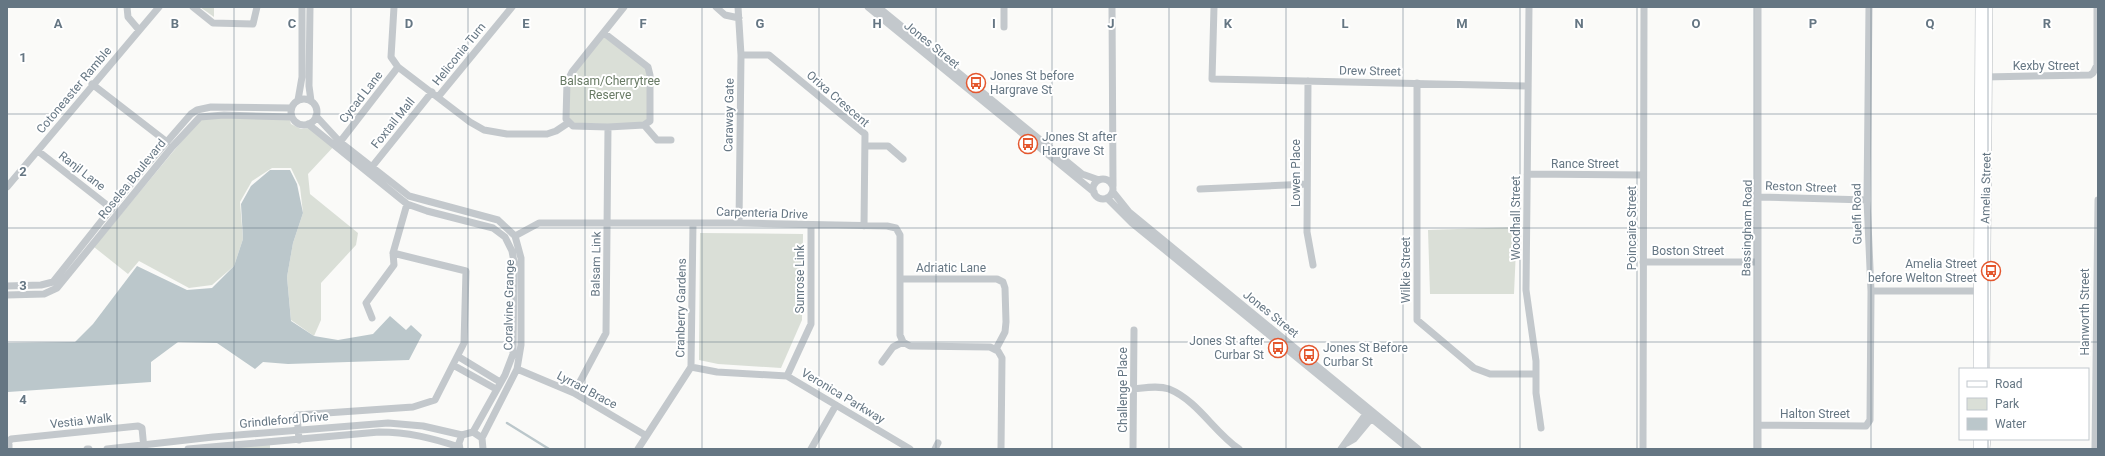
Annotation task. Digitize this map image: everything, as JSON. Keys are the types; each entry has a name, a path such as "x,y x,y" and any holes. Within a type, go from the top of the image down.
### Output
{"main road":[{"name":"Amelia Street","path":"1980,7 1984,77"},
{"name":"Amelia Street","path":"1978,368 1981,291 1984,77 1988,7"},
{"name":"Amelia Street","path":"1981,291 1985,368"}],"street":[{"path":"127,7 128,18 139,30"},
{"name":"Cotoneaster Ramble","path":"7,187 158,7"},
{"path":"193,7 213,23 253,24 257,7"},
{"path":"292,117 292,108 298,100 302,77 302,7"},
{"path":"310,7 310,86 312,101 316,107 316,116 340,142 371,168 409,196 498,220 515,236"},
{"path":"394,7 391,57 398,67"},
{"name":"Heliconia Turn","path":"438,97 512,7"},
{"path":"604,33 648,67 650,75 650,121 644,125 608,127 573,126 568,123 566,119 567,82 572,72 624,7"},
{"path":"716,7 724,15 739,18"},
{"name":"Caraway Gate","path":"738,7 741,55 739,223"},
{"name":"Jones Street","path":"868,7 1094,192 1098,198 1108,198 1132,222 1370,414 1418,449"},
{"name":"Jones Street","path":"878,7 1082,174 1100,180 1108,180 1129,212 1370,414 1409,449"},
{"path":"1004,7 1004,27"},
{"path":"1108,198 1113,189 1112,7"},
{"name":"Drew Street","path":"1214,7 1212,79 1528,86"},
{"name":"Woodhall Street","path":"1529,7 1526,290 1541,428"},
{"name":"Poincaire Street","path":"1643,449 1644,7"},
{"name":"Bassingham Road","path":"1758,7 1758,449"},
{"name":"Guelfi Road","path":"1869,7 1867,200 1871,291 1870,420"},
{"name":"Kexby Street","path":"1984,77 2090,75 2093,73 2097,65 2097,7"},
{"name":"Orixa Crescent","path":"741,55 769,55 865,134 864,226"},
{"name":"Heliconia Turn","path":"398,67 470,122 484,130 507,134 547,134 556,131 568,123"},
{"name":"Cycad Lane","path":"340,142 398,67"},
{"name":"Lowen Place","path":"1308,81 1307,232 1314,265"},
{"name":"Wilkie Street","path":"1417,83 1417,320 1474,368 1490,374 1536,374"},
{"path":"92,84 167,142"},
{"name":"Foxtail Mall","path":"371,168 432,92"},
{"path":"298,100 303,99 312,101"},
{"name":"Roselea Boulevard","path":"7,286 38,286 53,282 138,175 186,119 202,108 211,106 292,108"},
{"name":"Roselea Boulevard","path":"7,295 44,294 57,288 172,147 200,117 224,115 292,117"},
{"path":"308,124 316,116"},
{"name":"Coralvine Grange","path":"292,117 298,123 308,124 407,204 427,211 493,228 505,237 509,244 514,262 513,354 505,375 473,432"},
{"path":"644,125 657,140 671,140"},
{"name":"Balsam Link","path":"574,393 606,333 608,127"},
{"path":"865,146 888,146 903,159"},
{"name":"Ranjl Lane","path":"38,151 112,209"},
{"path":"1094,192 1094,185 1112,165"},
{"name":"Rance Street","path":"1527,174 1644,175"},
{"path":"1200,188 1307,184"},
{"name":"Reston Street","path":"1759,197 1867,200"},
{"name":"Hanworth Street","path":"2096,449 2098,200"},
{"path":"372,318 366,303 394,265 393,253 407,204"},
{"name":"Carpenteria Drive","path":"515,236 539,223 739,223 811,226 887,226 896,228 900,236 900,335 903,342"},
{"name":"Cranberry Gardens","path":"638,449 645,435 691,366 693,223"},
{"name":"Sunrose Link","path":"787,376 811,324 811,226"},
{"name":"Coralvine Grange","path":"483,443 517,369 521,345 521,258 515,236"},
{"path":"299,440 297,415 413,407 435,400 458,357 464,343 466,272 393,253"},
{"name":"Boston Street","path":"1643,262 1757,262"},
{"name":"Adriatic Lane","path":"901,279 997,279 1003,282 1005,288 1006,322 1001,342 996,350"},
{"path":"1871,291 1981,291"},
{"name":"Challenge Place","path":"1133,449 1132,389 1134,330"},
{"path":"882,362 893,347 903,342 910,346 990,347 996,350 1002,358 1003,449"},
{"path":"458,357 498,386"},
{"path":"453,365 498,386"},
{"name":"Veronica Parkway","path":"691,366 717,372 787,376 910,449"},
{"name":"Lyrrad Brace","path":"517,369 574,393 645,435"},
{"path":"1132,389 1152,387 1168,389 1187,400 1237,448"},
{"path":"811,449 836,405"},
{"path":"1341,449 1370,414"},
{"name":"Halton Street","path":"1758,425 1866,426 1870,420"},
{"name":"Grindleford Drive","path":"107,449 352,425 407,423 462,435 473,432"},
{"name":"Vestia Walk","path":"9,449 8,442 10,439 138,426 142,428 143,431 144,446"},
{"name":"Grindleford Drive","path":"188,449 379,432 400,432 431,437 459,448 462,435"},
{"path":"473,432 490,449"}],"green space":[{"path":"200,7 214,7 214,17"},
{"name":"Balsam/Cherrytree Reserve","path":"604,33 648,67 650,121 644,125 568,123 567,82"},
{"path":"288,114 291,124 301,129 317,127 336,144 308,174 310,194 358,233 356,245 321,283 321,320 314,336 291,320 287,277 293,243 303,213 300,187 291,168 272,168 252,181 240,202 243,239 234,266 212,285 189,288 139,261 128,274 94,247 201,118"},
{"path":"1517,227 1514,294 1430,294 1428,230"},
{"path":"700,233 803,234 802,320 781,368 718,364 699,360"},
{"path":"270,444 270,449 222,449"}],"water":[{"path":"270,170 290,170 297,184 303,213 293,243 287,277 291,321 314,336 338,340 373,334 390,316 406,330 411,325 422,335 409,360 288,364 263,362 255,369 217,343 178,342 151,362 151,382 8,392 7,395 7,343 75,342 93,324 137,266 187,290 212,288 234,266 243,239 241,204 251,186"}],"waterway":[{"path":"507,423 549,449"}],"place":[{"name":"Jones St before Hargrave St","path":"976,83"},
{"name":"Jones St after Hargrave St","path":"1028,144"},
{"name":"Amelia Street before Welton Street","path":"1991,271"},
{"name":"Jones St after Curbar St","path":"1278,348"},
{"name":"Jones St Before Curbar St","path":"1309,355"}]}
